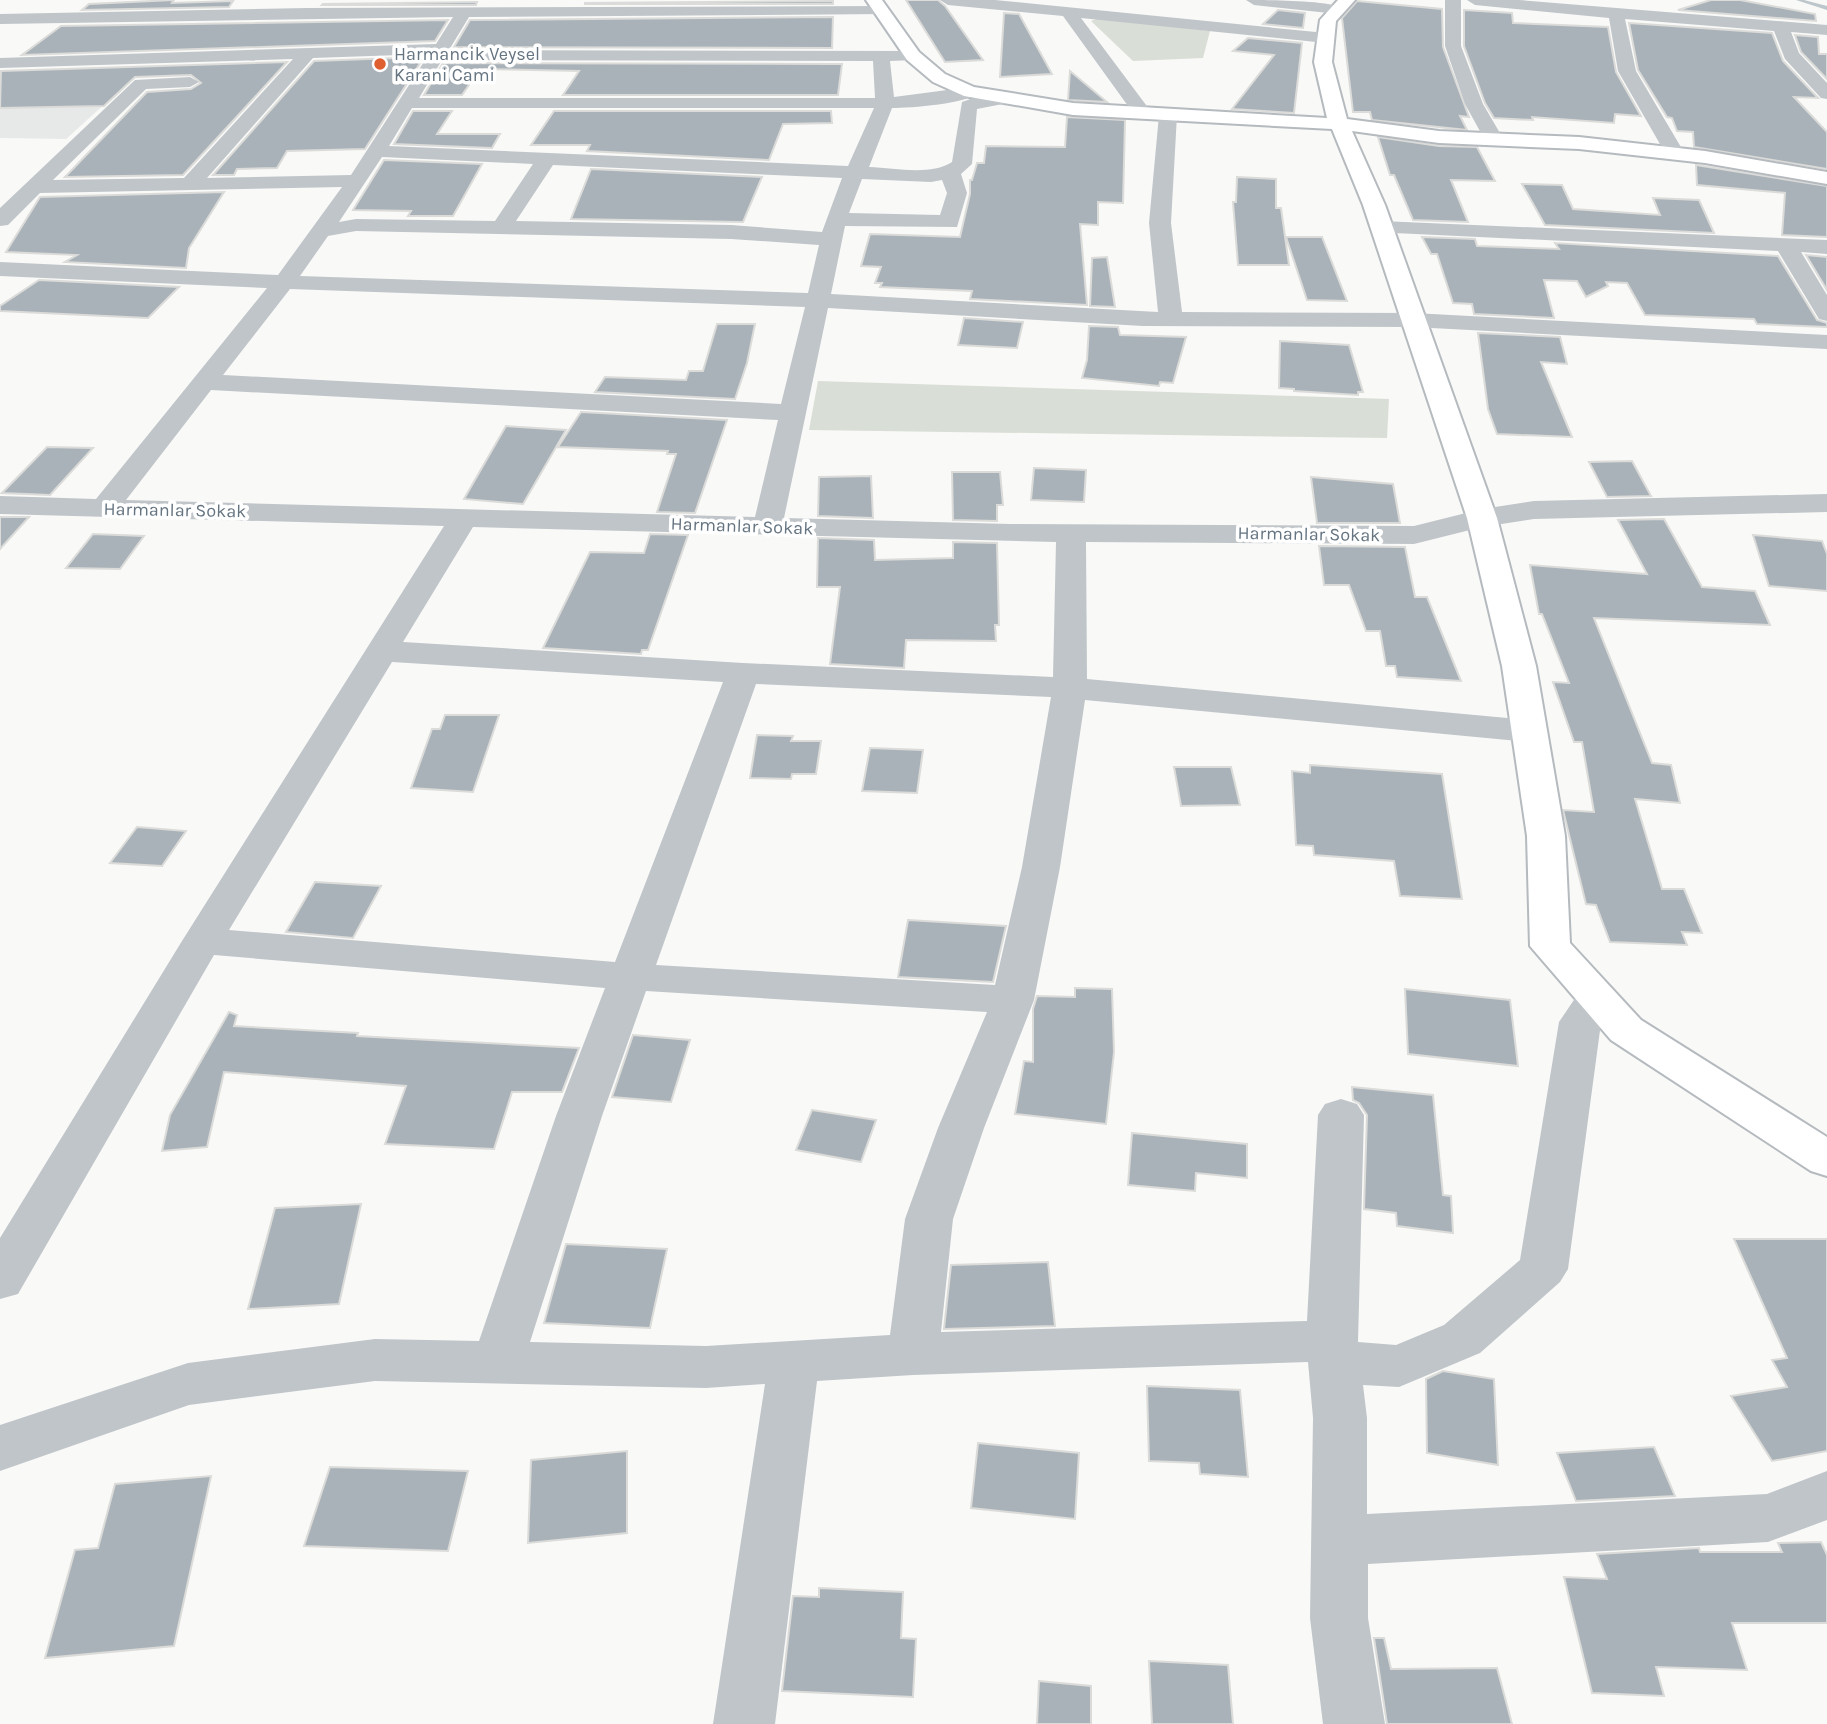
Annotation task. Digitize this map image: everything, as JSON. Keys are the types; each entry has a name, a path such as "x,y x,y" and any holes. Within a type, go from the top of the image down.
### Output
{"street":[{"path":"171,17 199,0"},
{"path":"948,0 1068,12 1337,16"},
{"path":"1254,0 1337,16"},
{"path":"1453,0 1453,46 1474,104 1494,140"},
{"path":"1475,0 1827,30"},
{"path":"0,19 214,16 310,6 397,7 463,14 579,7 878,6 913,56 939,78 970,92 1073,109 1339,124 1381,132 1578,143 1675,154 1827,178"},
{"path":"1068,12 1143,113"},
{"path":"104,508 284,282 357,181 463,14"},
{"path":"1616,14 1627,71 1675,154"},
{"path":"183,58 214,16"},
{"path":"1337,16 1323,62 1339,124 1381,227 1482,518 1519,666 1546,836 1550,946 1626,1030 1827,1159"},
{"path":"1780,26 1791,55 1827,94"},
{"path":"0,63 439,52 913,56"},
{"path":"190,184 307,54"},
{"path":"767,527 834,229 854,172 861,165 885,103 881,56"},
{"path":"256,81 283,80"},
{"path":"0,220 9,203 34,187 141,84 214,81"},
{"path":"406,103 885,103 913,102 970,92"},
{"path":"376,151 931,176 950,172 962,164 968,106 978,101 1007,98"},
{"path":"1168,115 1160,223 1171,319"},
{"path":"501,228 548,157"},
{"path":"321,231 356,225 732,232 949,222 957,193 950,172"},
{"path":"34,187 357,181"},
{"path":"1381,227 1827,247"},
{"path":"1785,245 1827,314"},
{"path":"0,269 284,282 817,300 1171,319 1413,320 1827,342"},
{"path":"205,382 792,413"},
{"name":"Harmanlar Sokak","path":"0,505 767,527 1071,533 1414,535 1482,518 1534,510 1827,503"},
{"path":"0,1280 202,941 464,517"},
{"path":"913,1354 929,1219 961,1128 1013,1000 1041,867 1070,688 1071,533"},
{"path":"381,651 743,673 1070,688 1529,731"},
{"path":"498,1363 579,1116 743,673"},
{"path":"202,941 630,977 1013,1000"},
{"path":"0,1448 188,1384 375,1360 706,1367 913,1354 1333,1351 1399,1366 1462,1339 1543,1269 1580,1022 1597,998"},
{"path":"1341,1115 1333,1351 1340,1418 1339,1618 1354,1724"},
{"path":"744,1724 794,1361"},
{"path":"1339,1541 1768,1518 1827,1495"}],"shaded area":[{"path":"1099,18 1210,31 1203,58 1133,61 1091,21"},
{"path":"130,81 66,139 0,138 0,83"},
{"path":"818,381 1389,399 1387,438 809,430"}],"building":[{"path":"174,0 172,3 233,1 229,7 82,10 89,4"},
{"path":"906,0 938,0 983,60 945,62"},
{"path":"1711,0 1740,0 1815,14 1816,21 1678,10"},
{"path":"833,1 833,4 585,4 585,3"},
{"path":"1357,1 1442,9 1443,47 1469,117 1460,116 1467,130 1372,120 1370,112 1353,112 1342,18"},
{"path":"477,2 476,5 322,5 323,4"},
{"path":"1278,10 1305,13 1303,28 1263,24"},
{"path":"1464,10 1512,13 1513,23 1608,27 1616,72 1641,116 1615,114 1614,123 1532,117 1533,120 1494,118 1485,103 1464,46"},
{"path":"1004,13 1019,14 1052,74 1000,77"},
{"path":"833,17 832,48 454,47 470,20"},
{"path":"448,20 435,41 22,55 61,26"},
{"path":"1629,23 1772,33 1783,61 1818,98 1794,97 1827,132 1827,169 1694,147 1693,132 1677,131 1672,118 1667,117 1638,70"},
{"path":"1795,35 1818,37 1819,54 1827,54 1827,79 1801,52"},
{"path":"1248,38 1302,43 1294,113 1232,109 1274,55 1233,51"},
{"path":"424,57 365,149 287,151 277,168 237,169 234,175 213,175 314,61"},
{"path":"287,62 183,175 65,177 147,92 191,89 201,83 191,75 135,77 104,106 0,108 1,71"},
{"path":"443,63 842,64 838,95 563,95 579,71 480,69 462,95 424,95"},
{"path":"1070,71 1107,102 1068,100"},
{"path":"413,111 452,111 437,134 500,134 492,148 394,144"},
{"path":"554,111 831,111 832,123 783,124 769,160 587,151 590,145 531,145"},
{"path":"1067,117 1125,120 1123,203 1098,202 1098,225 1080,224 1087,305 970,299 972,291 880,287 882,283 875,283 881,267 861,266 870,234 960,237 970,194 970,180 977,163 984,163 986,146 1065,147"},
{"path":"1378,137 1439,146 1477,147 1495,181 1451,180 1468,222 1413,220 1394,175 1390,175"},
{"path":"384,160 482,164 453,216 408,216 411,211 353,210"},
{"path":"1696,165 1827,186 1827,237 1782,235 1785,193 1697,185"},
{"path":"591,169 762,177 743,222 571,219"},
{"path":"1237,177 1276,179 1276,208 1281,208 1289,265 1238,265 1233,202 1236,202"},
{"path":"1522,184 1562,185 1573,209 1660,215 1653,198 1699,200 1714,233 1545,225"},
{"path":"224,192 189,248 186,268 65,262 77,255 6,252 40,197"},
{"path":"1286,237 1322,237 1347,301 1307,300"},
{"path":"1422,237 1475,239 1477,246 1559,249 1555,243 1778,256 1817,320 1827,323 1827,327 1757,324 1754,319 1645,315 1627,283 1606,282 1608,286 1586,297 1577,281 1544,280 1554,318 1474,314 1472,304 1453,303 1437,254 1431,254"},
{"path":"1806,255 1827,257 1827,290"},
{"path":"1107,257 1115,307 1090,306 1092,258"},
{"path":"39,280 179,287 148,318 0,311 0,306"},
{"path":"964,318 1023,322 1017,348 958,345"},
{"path":"717,324 755,324 747,363 735,399 595,392 605,377 686,380 689,371 703,371"},
{"path":"1089,326 1118,327 1120,335 1186,337 1173,383 1160,382 1159,386 1082,378 1087,360"},
{"path":"1478,333 1560,337 1567,364 1541,362 1572,437 1497,434 1488,409"},
{"path":"1280,341 1349,345 1363,392 1358,392 1358,395 1279,388"},
{"path":"581,412 727,420 695,513 657,512 676,454 667,454 668,451 558,447"},
{"path":"506,426 566,430 523,504 464,499"},
{"path":"47,447 93,448 50,495 2,493"},
{"path":"1632,461 1651,496 1607,497 1589,462"},
{"path":"1034,468 1086,470 1084,502 1031,500"},
{"path":"952,472 1000,472 1003,505 997,505 997,521 953,520"},
{"path":"871,476 873,518 818,516 819,477"},
{"path":"1311,477 1393,484 1400,523 1317,523"},
{"path":"0,517 29,517 0,549"},
{"path":"1664,519 1702,587 1755,591 1770,625 1594,618 1652,763 1671,765 1680,803 1635,799 1662,889 1684,889 1702,933 1682,932 1687,945 1610,942 1596,905 1586,904 1563,810 1594,812 1582,742 1574,742 1553,682 1569,683 1542,614 1539,614 1530,565 1647,574 1618,520"},
{"path":"93,534 144,536 120,569 66,568"},
{"path":"650,534 688,535 648,650 642,650 641,654 543,648 590,552 644,553"},
{"path":"1753,535 1822,541 1827,554 1827,591 1769,586"},
{"path":"818,538 874,540 875,560 953,558 953,542 997,543 999,625 995,625 996,641 906,640 904,668 830,664 840,587 817,587"},
{"path":"1319,546 1405,547 1415,597 1427,597 1461,681 1397,677 1395,666 1386,666 1380,631 1366,631 1349,585 1324,585"},
{"path":"445,715 499,715 473,792 411,788 432,729 440,729"},
{"path":"757,735 793,736 791,741 821,741 816,774 792,774 791,779 750,778"},
{"path":"870,748 923,750 917,793 862,791"},
{"path":"1310,765 1442,774 1462,899 1400,896 1394,861 1314,855 1313,846 1296,845 1292,771 1310,773"},
{"path":"1174,767 1231,767 1240,805 1181,806"},
{"path":"137,827 186,831 162,866 110,863"},
{"path":"315,882 381,886 353,938 286,932"},
{"path":"908,920 1006,926 993,982 898,977"},
{"path":"1075,988 1112,989 1114,1052 1106,1124 1015,1114 1024,1061 1033,1062 1033,1009 1037,996 1075,997"},
{"path":"1405,989 1510,1000 1518,1066 1408,1054"},
{"path":"229,1012 237,1015 234,1026 358,1033 357,1036 579,1048 562,1092 512,1092 494,1149 385,1144 406,1086 224,1072 207,1147 162,1151 170,1115"},
{"path":"633,1035 690,1040 671,1102 612,1097"},
{"path":"1352,1087 1433,1095 1443,1195 1451,1196 1453,1233 1397,1226 1396,1213 1364,1209 1367,1115 1359,1103 1353,1100"},
{"path":"812,1110 876,1120 861,1162 796,1150"},
{"path":"1132,1133 1247,1144 1247,1178 1196,1173 1195,1191 1128,1185"},
{"path":"361,1204 339,1304 248,1309 275,1208"},
{"path":"1734,1239 1827,1239 1827,1451 1772,1461 1731,1396 1787,1387 1772,1360 1787,1358"},
{"path":"566,1244 667,1249 650,1328 544,1323"},
{"path":"1048,1262 1055,1326 944,1329 951,1265"},
{"path":"1443,1371 1494,1379 1498,1465 1427,1453 1426,1379"},
{"path":"1147,1386 1240,1390 1248,1477 1200,1474 1199,1463 1149,1461"},
{"path":"978,1443 1079,1453 1075,1519 971,1508"},
{"path":"1654,1447 1675,1496 1576,1501 1557,1453"},
{"path":"627,1451 627,1533 528,1543 531,1460"},
{"path":"330,1467 468,1471 448,1551 304,1546"},
{"path":"211,1476 174,1646 45,1658 75,1550 98,1548 115,1484"},
{"path":"1821,1542 1827,1555 1827,1623 1732,1623 1747,1670 1656,1667 1664,1696 1592,1693 1564,1577 1607,1579 1597,1554 1699,1548 1700,1552 1782,1552 1778,1543"},
{"path":"819,1588 903,1592 901,1638 916,1639 913,1697 782,1691 793,1596 819,1597"},
{"path":"1374,1638 1384,1638 1391,1669 1497,1668 1512,1724 1387,1724"},
{"path":"1149,1661 1228,1665 1233,1724 1152,1724"},
{"path":"1039,1681 1091,1686 1091,1724 1037,1724"}],"waterway":[{"path":"1798,0 1827,8"}],"place":[{"name":"Harmancik Veysel Karani Cami","path":"380,64"}]}
